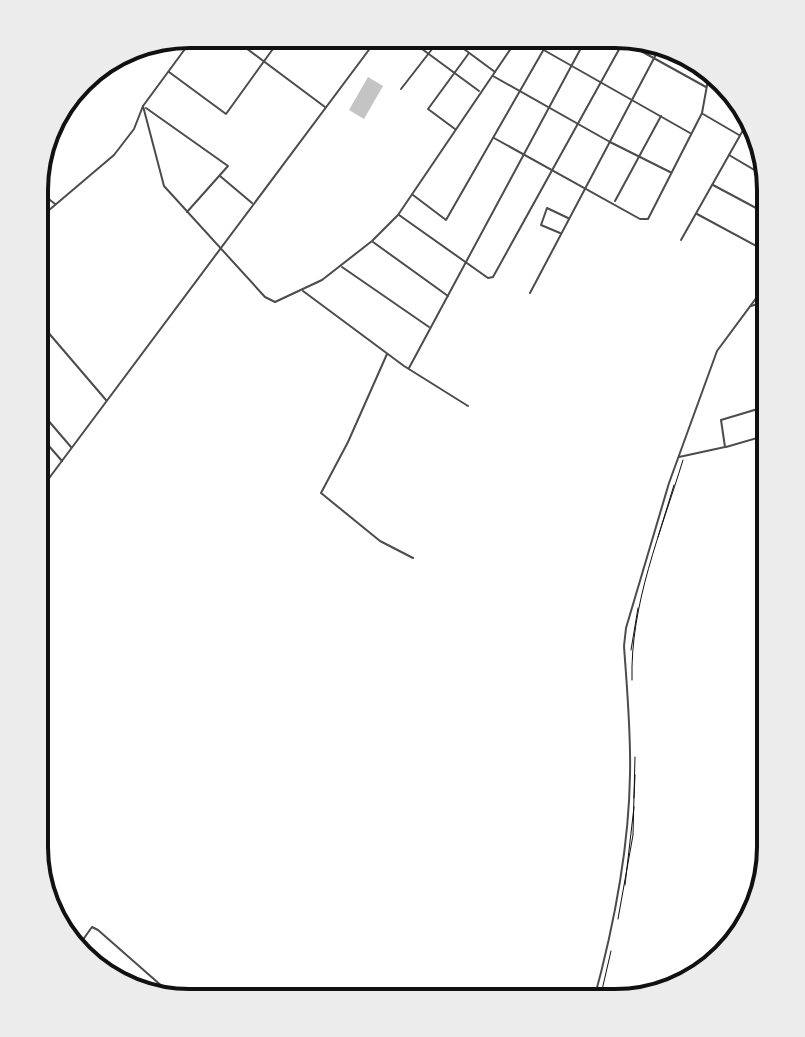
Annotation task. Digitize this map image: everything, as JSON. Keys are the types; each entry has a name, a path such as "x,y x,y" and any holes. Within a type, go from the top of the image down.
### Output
{"street":[{"path":"48,211 114,155 134,129 143,106 186,48"},
{"path":"246,48 325,107"},
{"path":"168,72 226,114 274,48"},
{"path":"48,480 370,48"},
{"path":"420,48 481,93"},
{"path":"401,89 433,48"},
{"path":"462,48 495,72"},
{"path":"143,106 164,186 268,301 284,300 341,266 398,215 512,48"},
{"path":"540,48 691,134"},
{"path":"409,368 581,48"},
{"path":"398,215 488,278 493,277 619,48"},
{"path":"413,194 446,220 543,50"},
{"path":"637,50 706,87"},
{"path":"456,129 428,109 469,53"},
{"path":"530,293 656,54"},
{"path":"492,76 672,173"},
{"path":"494,138 615,202 640,219 648,219 702,113 707,82"},
{"path":"143,106 228,166 186,212"},
{"path":"702,113 740,135"},
{"path":"615,202 661,116"},
{"path":"681,240 743,130"},
{"path":"729,155 756,171"},
{"path":"220,175 254,204"},
{"path":"712,185 757,209"},
{"path":"48,199 56,205"},
{"path":"561,233 541,225 547,208 569,219"},
{"path":"696,213 757,246"},
{"path":"372,241 448,296"},
{"path":"341,266 431,328"},
{"path":"303,290 387,354 468,406"},
{"path":"597,989 621,869 629,804 626,628 717,351 757,296"},
{"path":"750,306 757,304"},
{"path":"48,332 107,400"},
{"path":"387,354 348,442 321,493 380,541 413,558"},
{"path":"725,447 721,420 757,409"},
{"path":"48,420 72,448"},
{"path":"682,456 757,438"},
{"path":"48,445 62,461"},
{"path":"82,940 92,927 98,930 162,986"}],"path":[{"path":"631,680 639,603 682,456"},
{"path":"618,922 633,835 634,747"},
{"path":"616,928 632,835 635,757"},
{"path":"602,989 612,947"}],"building":[{"path":"368,77 383,86 364,119 349,110"}]}
